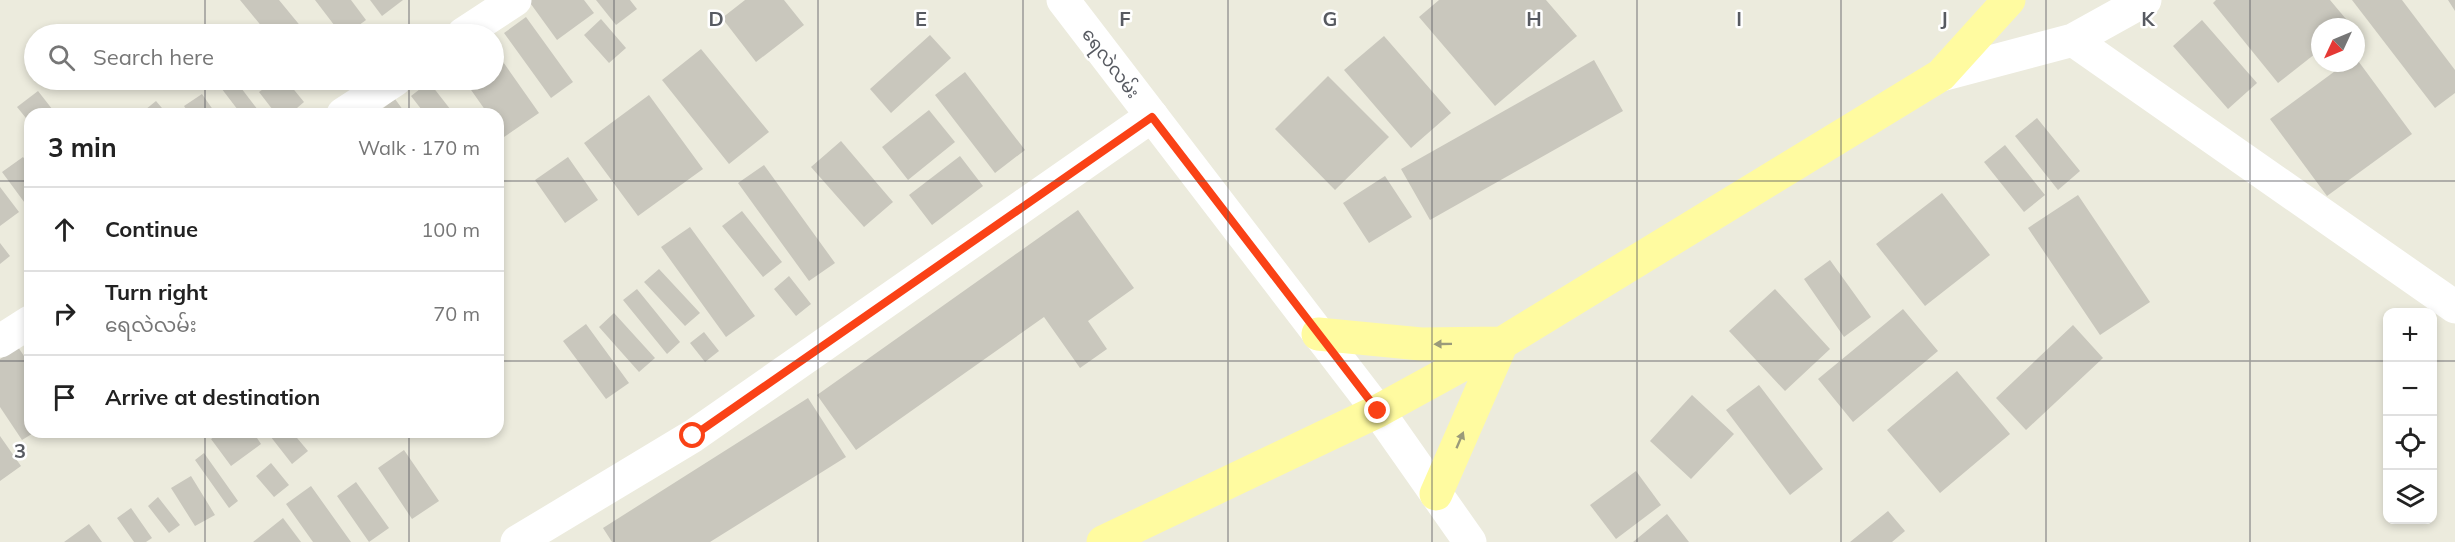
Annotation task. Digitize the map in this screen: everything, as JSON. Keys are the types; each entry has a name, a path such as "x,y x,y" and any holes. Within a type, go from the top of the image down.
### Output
{"main road":[{"path":"1103,542 1378,411 1502,343 1941,75 2009,0"},
{"path":"1318,334 1421,344 1502,343"},
{"path":"1436,494 1502,343"}],"street":[{"path":"478,24 515,0"},
{"name":"ရေလဲလမ်း","path":"1063,0 1378,411 1470,542"},
{"path":"1941,75 2073,40 2145,0"},
{"path":"2073,40 2455,307"},
{"path":"352,108 380,90"},
{"path":"517,542 693,436 1152,117"},
{"path":"0,341 24,326"}],"building":[{"path":"240,0 279,0 299,24 260,24"},
{"path":"315,0 351,0 366,20 361,24 333,24"},
{"path":"370,0 403,0 382,16"},
{"path":"528,0 584,0 594,13 557,40"},
{"path":"596,0 630,0 637,9 616,25"},
{"path":"745,0 784,0 804,25 756,62 722,18"},
{"path":"1439,0 1546,0 1577,36 1495,106 1419,17"},
{"path":"2216,0 2330,0 2345,18 2311,18 2311,57 2278,83 2213,3"},
{"path":"2352,0 2402,0 2455,70 2455,93 2435,108"},
{"path":"2448,0 2455,0 2455,11"},
{"path":"526,17 573,82 551,98 504,33"},
{"path":"601,19 626,48 609,63 584,35"},
{"path":"2202,20 2257,83 2228,109 2173,46"},
{"path":"930,35 951,58 891,113 870,89"},
{"path":"1384,36 1451,113 1411,148 1344,70"},
{"path":"701,49 769,132 729,164 662,80"},
{"path":"1594,60 1623,111 1430,220 1401,169"},
{"path":"504,63 539,113 504,137 504,108 484,108 471,90 504,90"},
{"path":"2365,70 2412,134 2327,196 2270,119 2334,72"},
{"path":"965,72 1025,150 995,173 935,95"},
{"path":"1328,76 1389,137 1335,190 1275,129"},
{"path":"223,90 243,90 256,108 236,108"},
{"path":"262,90 294,90 304,102 297,108 271,108 259,92"},
{"path":"419,90 435,90 449,108 420,108 411,96"},
{"path":"38,91 51,108 24,108 24,116 17,107"},
{"path":"202,94 212,108 185,108 184,106"},
{"path":"649,95 703,169 638,216 584,143"},
{"path":"395,99 402,108 383,108"},
{"path":"156,101 162,108 147,108"},
{"path":"929,110 955,142 908,180 882,147"},
{"path":"2037,118 2080,171 2058,190 2015,136"},
{"path":"841,141 893,202 864,227 811,167"},
{"path":"2005,145 2045,195 2024,212 1984,162"},
{"path":"960,156 983,186 932,225 909,195"},
{"path":"568,157 598,200 565,223 535,180"},
{"path":"24,158 24,202 2,172"},
{"path":"764,165 835,263 809,281 738,183"},
{"path":"1385,176 1412,217 1369,243 1343,203"},
{"path":"0,187 19,212 0,226"},
{"path":"1942,193 1990,255 1925,306 1876,244"},
{"path":"2078,195 2150,302 2100,335 2028,228"},
{"path":"1078,210 1134,288 1088,321 1107,349 1080,368 1044,317 856,450 817,395"},
{"path":"742,211 782,262 763,277 722,226"},
{"path":"690,227 755,316 726,337 661,247"},
{"path":"0,243 10,256 0,264"},
{"path":"1830,260 1871,317 1844,337 1804,279"},
{"path":"659,269 700,313 685,326 644,282"},
{"path":"789,276 811,304 796,316 774,289"},
{"path":"637,289 680,342 667,354 623,300"},
{"path":"1775,289 1830,349 1785,391 1729,331"},
{"path":"1903,309 1938,351 1853,422 1818,379"},
{"path":"614,313 655,358 639,372 599,327"},
{"path":"586,324 629,383 606,399 563,341"},
{"path":"2073,325 2103,358 2026,430 1996,398"},
{"path":"704,332 719,351 705,362 690,343"},
{"path":"18,347 24,356 25,438 22,440 0,407 0,359"},
{"path":"1957,371 2010,434 1940,493 1887,430"},
{"path":"1759,385 1823,469 1790,495 1726,410"},
{"path":"1692,395 1734,434 1691,479 1650,441"},
{"path":"808,398 846,457 710,542 612,542 603,528"},
{"path":"0,436 21,466 0,481"},
{"path":"257,438 261,444 231,466 211,439"},
{"path":"272,438 297,438 308,451 292,464"},
{"path":"404,450 439,501 412,519 378,468"},
{"path":"204,453 238,501 229,508 195,460"},
{"path":"271,463 289,485 274,497 256,476"},
{"path":"1636,471 1661,505 1616,539 1590,505"},
{"path":"191,476 215,515 195,526 171,488"},
{"path":"356,482 389,528 369,542 337,496"},
{"path":"311,486 351,542 313,542 286,504"},
{"path":"158,497 180,525 169,533 148,506"},
{"path":"131,508 152,538 146,542 134,542 117,518"},
{"path":"1888,511 1905,531 1892,542 1850,542"},
{"path":"1667,514 1689,542 1633,542"},
{"path":"283,518 301,542 253,542"},
{"path":"89,524 102,542 64,542"}],"route":[{"path":"693,436 1152,117 1378,411"}]}
